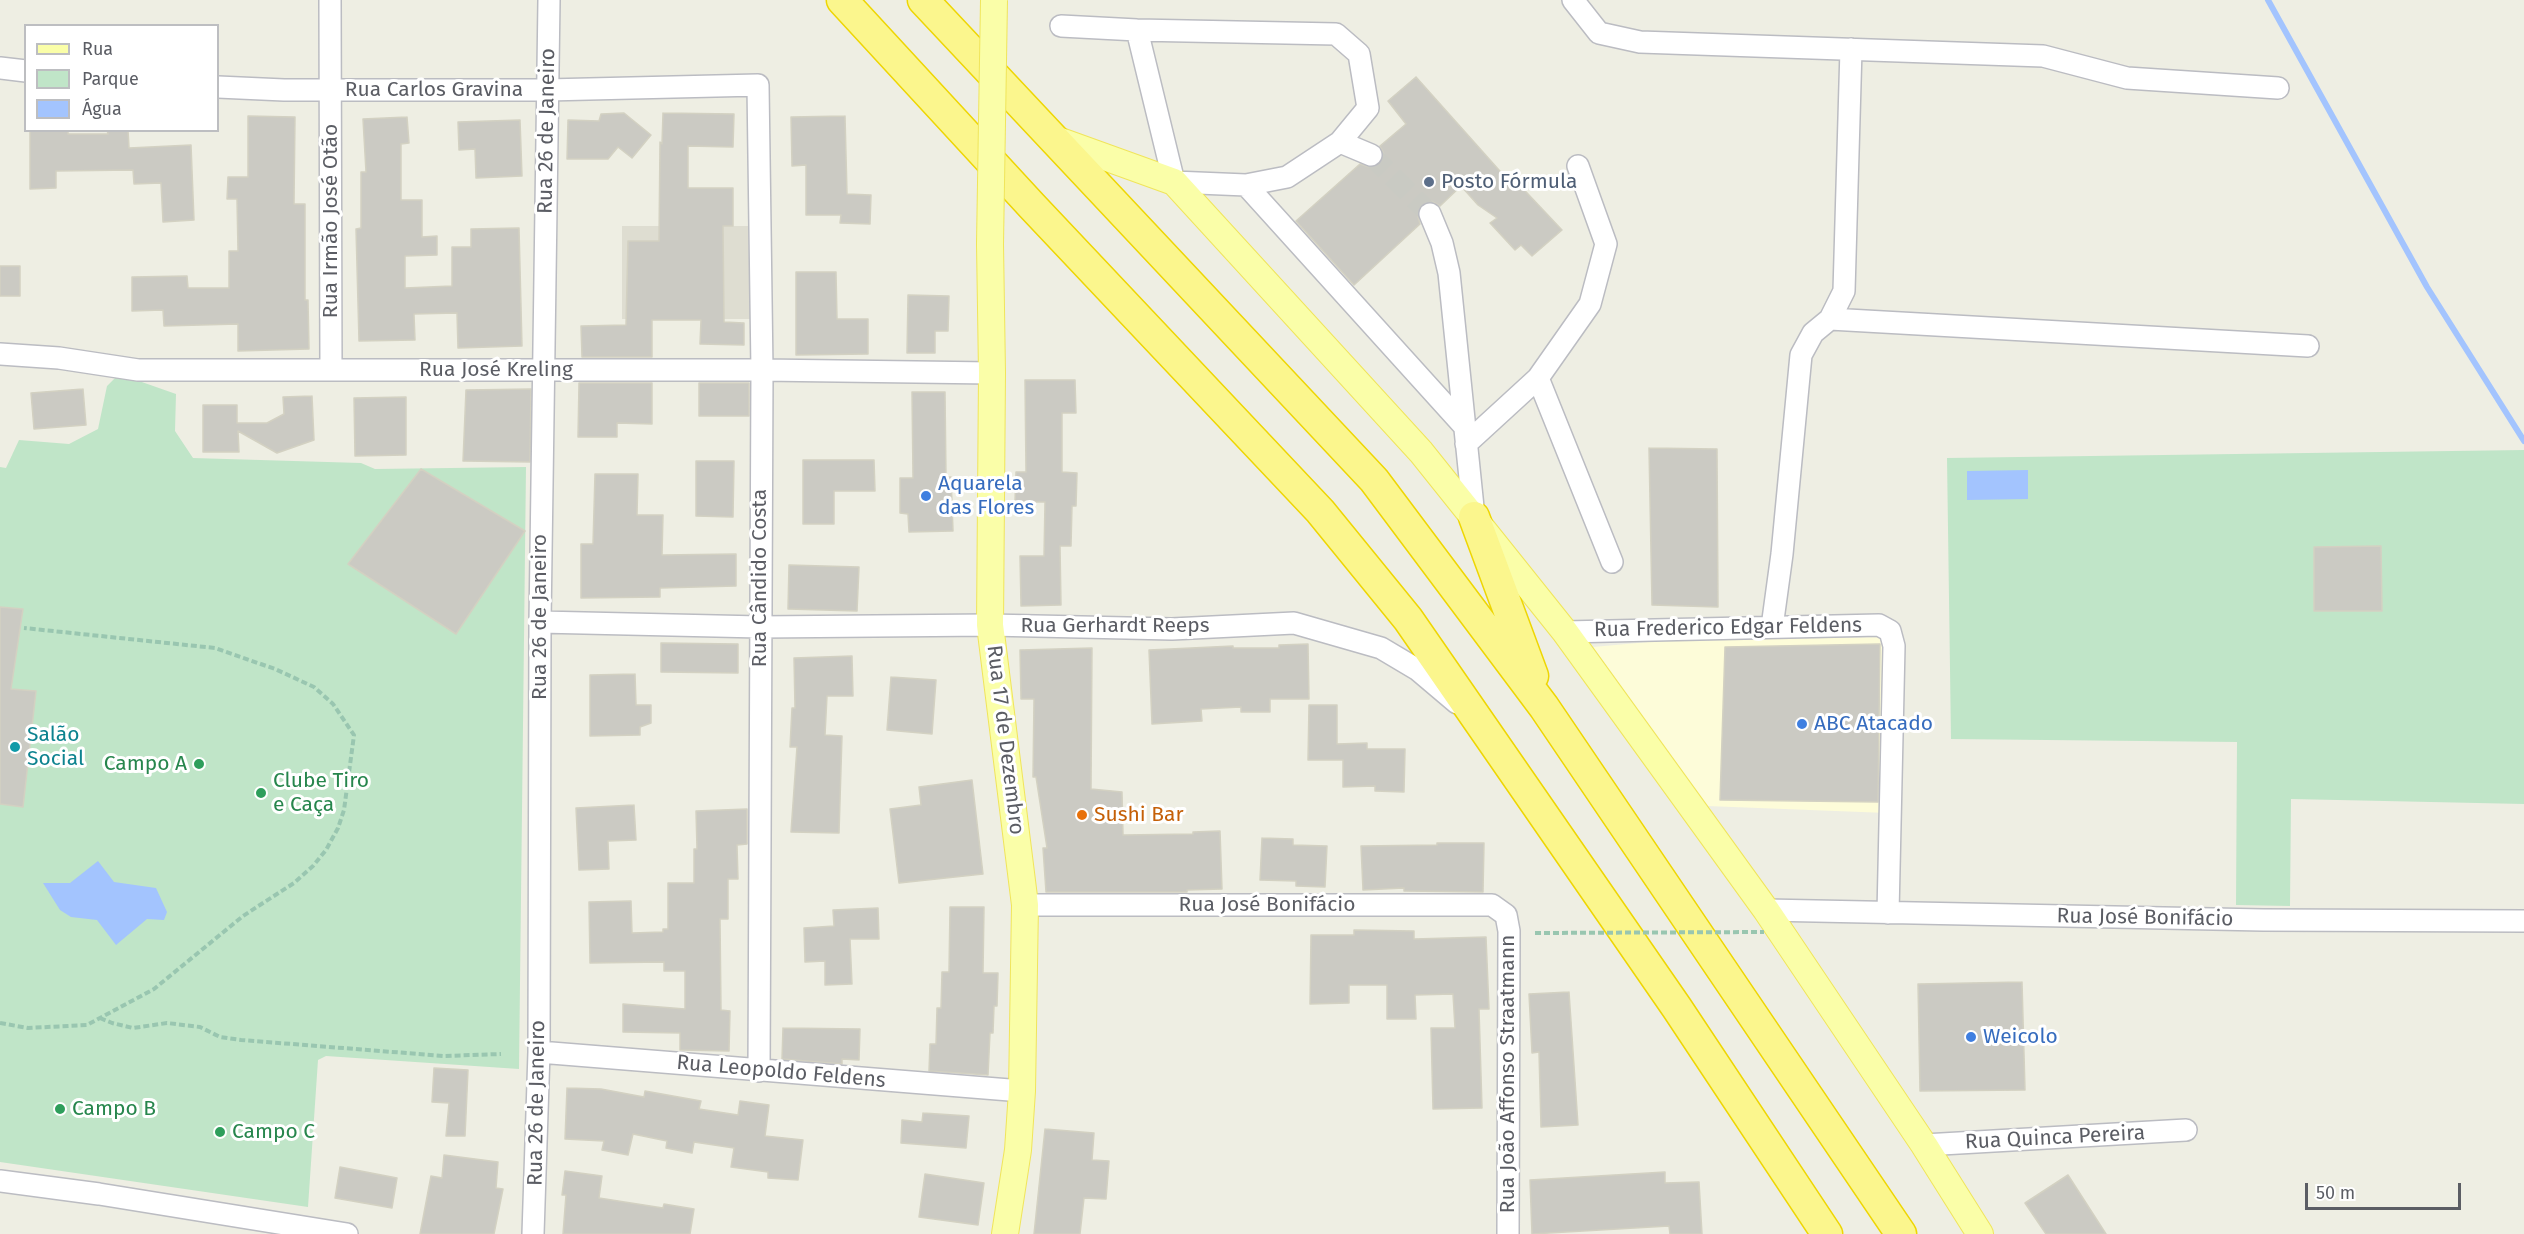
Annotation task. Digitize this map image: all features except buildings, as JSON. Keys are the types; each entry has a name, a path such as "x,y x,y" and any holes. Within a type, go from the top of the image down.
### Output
{"highway":[{"path":"842,0 1032,206 1320,511 1408,619 1677,1008 1827,1234"},
{"path":"923,0 1374,480 1544,707 1901,1234"},
{"path":"1474,517 1544,707"}],"main road":[{"name":"Rua 17 de Dezembro","path":"994,0 990,244 993,373 990,624 1025,905 1022,1091 1018,1150 1005,1234"},
{"path":"1051,137 1174,182 1421,452 1565,632 1765,921 1924,1145 1980,1234"}],"street":[{"name":"Rua Irmão José Otão","path":"330,0 331,370"},
{"name":"Rua 26 de Janeiro","path":"533,1234 539,1052 540,622 549,0"},
{"path":"1573,0 1599,33 1640,42 2043,56 2127,78 2278,88"},
{"path":"1061,26 1336,34 1359,54 1368,108 1340,142 1287,177 1246,185 1174,182 1137,30"},
{"path":"1772,627 1782,554 1801,356 1813,333 1830,319 1844,291 1851,49"},
{"path":"0,68 24,71"},
{"name":"Rua Carlos Gravina","path":"219,87 330,90 547,90 758,85"},
{"name":"Rua Cândido Costa","path":"758,85 762,370 759,1071"},
{"path":"1340,142 1371,155"},
{"path":"1465,435 1538,378 1590,304 1606,244 1578,166"},
{"path":"1246,185 1465,435"},
{"path":"1431,214 1442,243 1449,273 1474,517"},
{"path":"1830,319 2308,346"},
{"name":"Rua José Kreling","path":"0,354 59,358 138,370 762,370 993,373"},
{"path":"1538,378 1612,562"},
{"name":"Rua Gerhardt Reeps","path":"540,622 760,627 990,624 1172,629 1294,623 1381,648 1418,670 1456,702 1487,734"},
{"name":"Rua Frederico Edgar Feldens","path":"1565,632 1879,625 1890,631 1894,646 1888,913"},
{"name":"Rua José Bonifácio","path":"1025,905 1492,905 1506,915"},
{"name":"Rua José Bonifácio","path":"1765,921 1888,913 2252,920 2524,921"},
{"name":"Rua João Affonso Straatmann","path":"1506,915 1509,931 1508,1234"},
{"name":"Rua Leopoldo Feldens","path":"539,1052 1022,1091"},
{"name":"Rua Quinca Pereira","path":"1924,1145 2187,1131"},
{"path":"0,1181 99,1194 346,1234"}],"path":[{"path":"0,1023 28,1028 87,1025 154,989 243,916 294,883 313,866 326,850 338,828 344,810 354,735 333,704 314,687 275,669 215,648 24,628"},
{"path":"1535,933 1765,921"},
{"path":"100,1018 133,1028 167,1023 200,1027 220,1037 242,1040 444,1056 501,1054"}],"shaded area":[{"path":"622,226 756,226 755,319 622,319"},
{"name":"ABC Atacado","path":"1889,637 1887,813 1707,806 1593,647 1660,641"}],"green space":[{"name":"Clube Tiro e Caça","path":"119,374 176,394 175,431 193,458 361,463 375,469 526,467 519,1069 326,1056 318,1060 308,1207 0,1162 0,467 6,468 19,440 69,444 98,429 107,386"},
{"path":"2524,450 2524,804 2291,799 2290,906 2236,905 2237,742 1951,739 1947,458"}],"water":[{"path":"2028,470 2028,499 1967,500 1967,471"},
{"path":"98,861 114,882 156,888 167,912 164,920 147,919 116,945 97,920 71,917 60,910 43,883 70,883"}],"waterway":[{"path":"2268,0 2427,287 2524,441"}],"tunnel":[{"path":"1371,155 1430,214"}],"place":[{"name":"Posto Fórmula","path":"1429,182"},
{"name":"Aquarela das Flores","path":"926,496"},
{"name":"ABC Atacado","path":"1802,724"},
{"name":"Salão Social","path":"15,747"},
{"name":"Campo A","path":"199,764"},
{"name":"Clube Tiro e Caça","path":"261,793"},
{"name":"Sushi Bar","path":"1082,815"},
{"name":"Weicolo","path":"1971,1037"},
{"name":"Campo B","path":"60,1109"},
{"name":"Campo C","path":"220,1132"}]}
